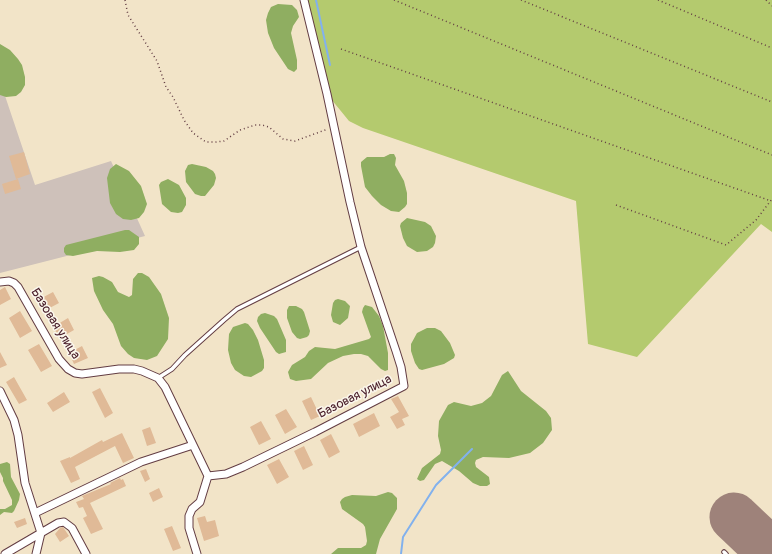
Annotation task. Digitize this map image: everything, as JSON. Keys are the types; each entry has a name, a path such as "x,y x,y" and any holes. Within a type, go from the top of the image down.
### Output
{"street":[{"path":"304,0 361,247"},
{"name":"Базовая улица","path":"208,476 226,474 315,432 404,386 396,351 361,247"},
{"name":"Базовая улица","path":"0,282 14,283 18,287 59,359 68,370 82,374 119,369 134,369 158,378"},
{"path":"158,378 169,394 208,476 200,502 192,509 189,516 189,528 197,554"},
{"path":"0,391 14,420 25,483 41,533 36,554"},
{"path":"35,513 141,462 193,445"},
{"path":"5,554 58,523 64,522 72,528 86,554"}],"lane":[{"path":"158,378 172,369 185,355 237,309 361,247"}],"path":[{"path":"125,0 128,15 157,61 166,87 173,97 184,120 193,133 206,142 224,141 240,130 262,124 269,127 284,139 295,141 334,127"},
{"path":"394,0 772,155"},
{"path":"521,0 772,102"},
{"path":"658,0 772,48"},
{"path":"766,0 772,6"},
{"path":"341,49 771,200 756,220 726,245 616,206"}],"shaded area":[{"path":"0,81 35,185 111,161 145,236 0,273"}],"green space":[{"path":"304,0 772,0 772,232 761,224 637,357 588,344 576,201 363,128 349,121 327,94"},
{"path":"278,4 292,5 297,10 299,17 293,26 291,33 297,60 297,69 294,72 288,69 274,48 268,33 266,20 268,13 271,7"},
{"path":"0,44 10,50 22,65 25,85 21,92 16,96 6,97 0,95"},
{"path":"394,154 396,158 395,165 404,181 407,193 407,204 399,212 391,211 381,205 372,196 365,187 361,166 361,162 367,157 384,157"},
{"path":"116,164 129,171 141,186 147,204 144,212 139,218 131,220 123,219 116,214 110,203 107,178 110,169"},
{"path":"192,164 206,167 215,174 216,178 214,185 205,196 195,194 186,182 185,171 188,165"},
{"path":"168,179 179,185 186,198 186,205 182,212 171,212 162,204 159,185 161,182"},
{"path":"407,218 425,222 431,226 436,236 433,247 427,251 417,252 407,246 400,226 401,223"},
{"path":"129,230 139,237 139,244 134,250 120,252 97,251 73,256 66,255 64,252 66,245"},
{"path":"138,273 142,273 149,277 161,294 169,318 168,339 157,356 147,360 134,358 121,346 113,324 103,310 94,291 92,278 99,276 103,277 112,282 118,292 129,297 132,295 133,279"},
{"path":"338,299 345,301 350,306 348,318 340,325 333,322 331,315 333,303"},
{"path":"365,305 372,307 379,316 383,326 388,353 388,370 385,371 381,369 368,356 354,354 343,356 328,363 311,379 296,381 290,379 288,372 292,365 305,357 309,351 315,347 335,349 369,339 371,337 362,312"},
{"path":"289,306 296,306 304,312 310,331 307,337 300,339 297,338 292,332 287,318 287,310"},
{"path":"265,313 274,316 277,319 286,340 286,352 279,354 276,352 260,328 257,321 258,317"},
{"path":"245,323 248,324 253,330 258,340 264,360 264,368 262,371 251,377 244,376 235,370 231,363 228,350 229,334 233,327"},
{"path":"427,328 435,328 441,331 450,343 455,355 454,358 444,364 422,370 419,369 415,363 411,351 411,344 417,333"},
{"path":"508,371 521,391 546,411 551,418 552,430 543,443 530,453 509,458 483,457 476,460 476,467 489,477 490,484 487,486 480,486 473,483 459,471 442,461 435,464 424,480 420,481 417,479 422,468 440,454 441,450 438,436 439,421 448,405 454,402 471,406 482,403 491,396 502,375"},
{"path":"7,462 10,464 11,477 20,494 14,511 12,513 4,512 0,515 0,509 5,509 12,505 12,500 0,472 0,464"},
{"path":"388,492 392,493 397,498 397,509 380,539 376,554 331,554 338,548 361,548 366,545 367,541 365,527 342,509 340,502 342,499 352,495 376,496"}],"building":[{"path":"24,152 30,174 16,179 9,156"},
{"path":"18,179 21,189 5,194 2,184"},
{"path":"5,287 11,299 0,305 0,290"},
{"path":"53,292 59,303 44,311 38,300"},
{"path":"20,311 32,331 20,338 9,318"},
{"path":"68,318 74,330 60,338 53,327"},
{"path":"39,344 52,366 41,372 28,350"},
{"path":"82,346 88,358 74,364 69,353"},
{"path":"0,352 7,365 0,368"},
{"path":"14,377 27,400 19,404 6,382"},
{"path":"100,388 113,413 105,418 92,392"},
{"path":"64,392 70,402 53,412 47,403"},
{"path":"398,396 409,416 402,419 405,425 397,429 390,417 399,412 391,399"},
{"path":"311,397 320,416 311,420 302,401"},
{"path":"286,409 297,427 285,434 275,415"},
{"path":"374,413 380,426 359,437 353,424"},
{"path":"261,421 271,439 259,445 250,427"},
{"path":"150,427 156,443 147,446 142,430"},
{"path":"122,433 134,458 123,463 115,446 75,467 80,479 71,483 60,461 70,458 102,440 103,442"},
{"path":"331,434 340,452 329,458 320,440"},
{"path":"304,446 313,465 303,470 294,451"},
{"path":"279,459 289,477 277,484 267,465"},
{"path":"146,469 150,479 145,482 140,471"},
{"path":"120,478 121,480 123,479 126,486 90,503 103,529 91,534 83,518 87,516 83,507 79,508 76,502 84,499 82,496 111,484 110,483"},
{"path":"159,488 163,497 153,502 149,493"},
{"path":"205,516 207,522 215,520 219,536 204,541 197,518"},
{"path":"25,518 27,524 17,528 14,522"},
{"path":"172,526 181,548 173,551 164,529"},
{"path":"63,527 69,536 60,542 55,534 60,528"}],"waterway":[{"path":"316,0 330,65"},
{"path":"401,554 403,537 436,485 472,449"}],"runway":[{"path":"734,517 772,553"}]}
